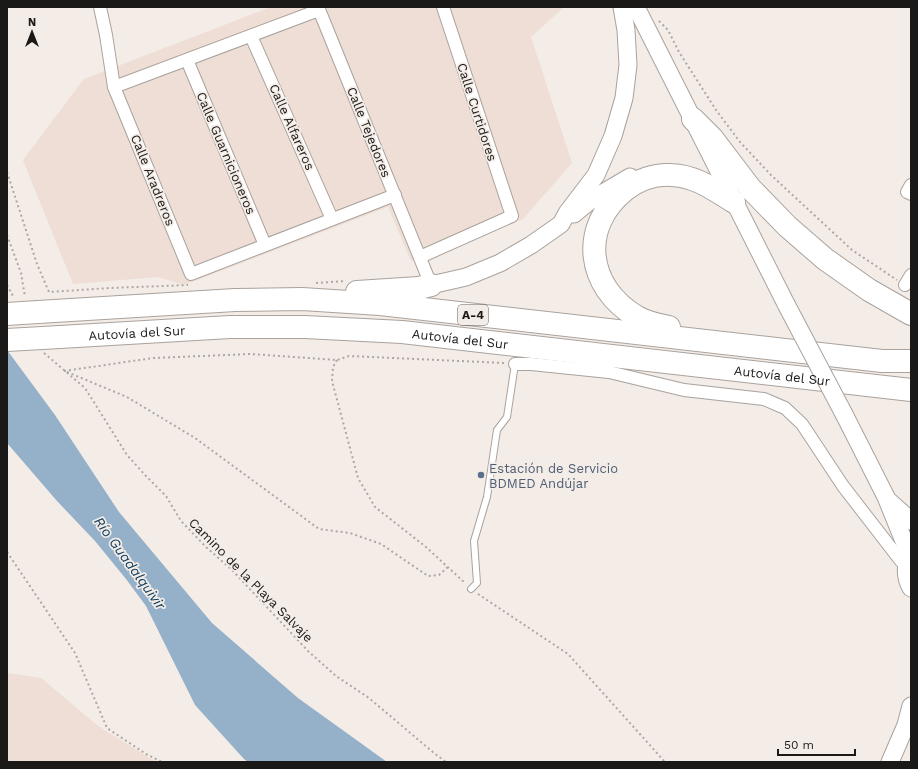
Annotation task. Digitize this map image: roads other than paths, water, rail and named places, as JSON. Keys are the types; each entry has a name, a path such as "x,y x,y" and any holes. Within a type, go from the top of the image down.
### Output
{"highway":[{"path":"693,119 712,138 750,188 787,226 825,260 869,290 911,314"},
{"path":"730,193 689,178 670,174 648,177 631,186 617,197 605,212 599,225 595,242 596,265 608,293 621,306 638,317 656,324 883,353 909,361"},
{"path":"302,299 344,292 419,288 431,285"},
{"name":"Autovía del Sur","path":"12,307 302,299 380,304 882,361 909,361"},
{"name":"Autovía del Sur","path":"7,340 230,327 304,327 402,332 911,390"}],"street":[{"path":"100,7 114,87 251,36 318,9"},
{"name":"Calle Curtidores","path":"420,257 512,216 443,7"},
{"path":"561,224 567,213 596,175 613,136 624,98 628,65 626,30 622,7"},
{"name":"Calle Tejedores","path":"318,9 431,285"},
{"path":"639,12 786,304 886,497 909,558 906,574 911,588"},
{"name":"Calle Alfareros","path":"251,36 332,219"},
{"name":"Calle Guarnicioneros","path":"187,60 265,245"},
{"name":"Calle Aradreros","path":"114,87 191,274 395,195"},
{"path":"431,285 466,277 500,263 531,245 591,200 632,176 651,170 675,169 696,173 730,193"},
{"path":"911,185 907,192 911,194"},
{"path":"515,364 531,364 610,372 684,390 764,399 785,408 802,424 843,486 902,561 909,558"},
{"path":"886,497 911,520"},
{"path":"890,762 906,725 911,706"}],"lane":[{"path":"471,589 477,583 474,541 487,497 498,430 507,417 515,364"}],"water":[{"name":"Río Guadalquivir","path":"7,350 55,415 119,512 212,623 298,698 387,762 248,762 244,759 195,705 146,606 126,579 95,541 57,501 7,443"}],"place":[{"name":"Estación de Servicio BDMED Andújar","path":"481,475"}]}
